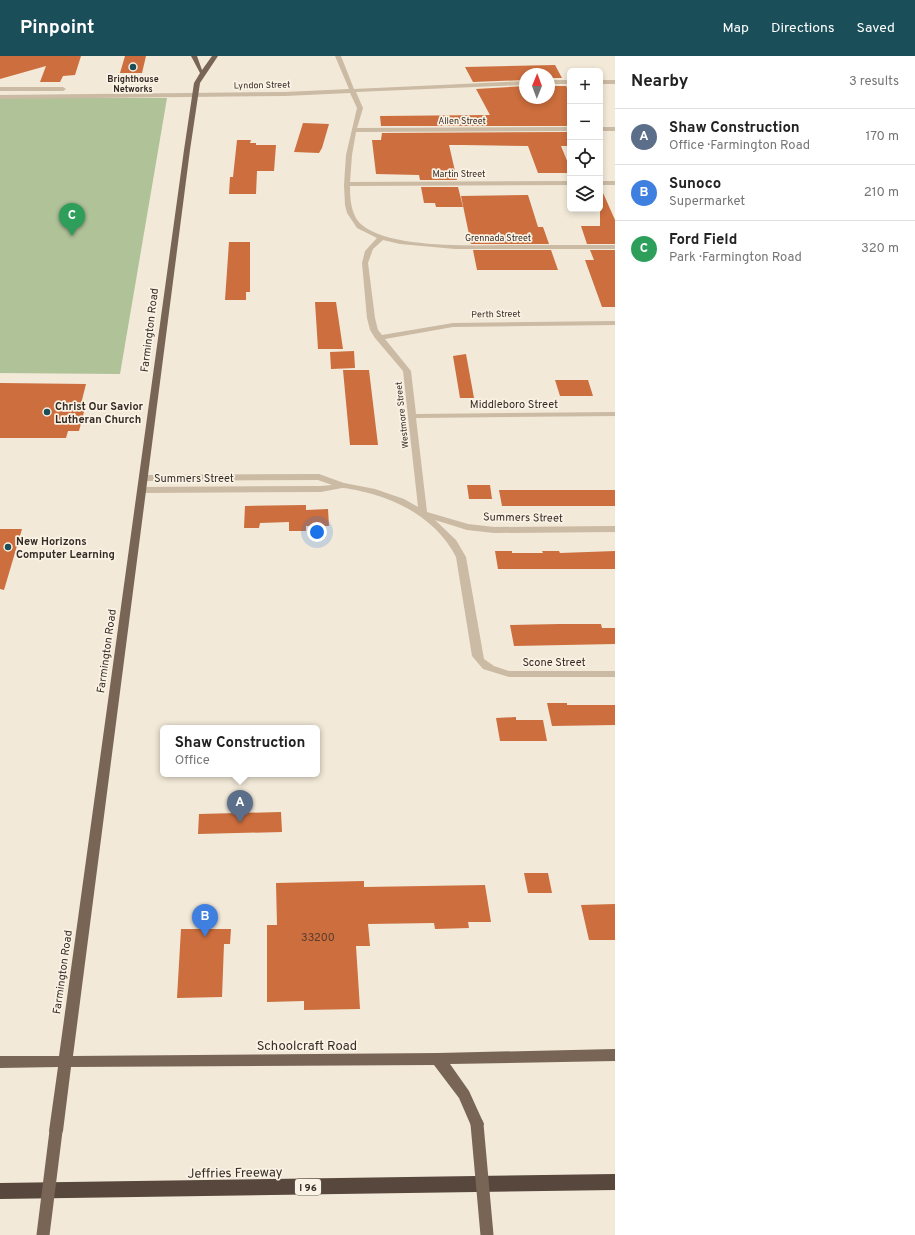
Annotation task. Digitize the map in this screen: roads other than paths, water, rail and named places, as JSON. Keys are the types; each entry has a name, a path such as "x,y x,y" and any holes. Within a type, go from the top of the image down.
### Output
{"highway":[{"name":"Jeffries Freeway","path":"0,1191 615,1182"}],"main road":[{"path":"194,56 201,72 212,63 215,56"},
{"name":"Farmington Road","path":"43,1235 64,1061 144,478 186,158 196,92 201,72"},
{"name":"Schoolcraft Road","path":"0,1062 438,1059 615,1056"},
{"path":"438,1059 464,1094 477,1124 487,1235"}],"street":[{"path":"338,56 360,108 348,158 347,184 350,212 352,217 364,228 382,237"},
{"path":"555,78 567,77"},
{"path":"603,77 615,77"},
{"name":"Lyndon Street","path":"351,88 519,78"},
{"path":"555,82 567,82"},
{"path":"603,82 615,82"},
{"name":"Lyndon Street","path":"0,97 519,83"},
{"path":"0,89 69,89"},
{"name":"Lyndon Street","path":"85,90 196,92"},
{"name":"Allen Street","path":"354,130 567,129"},
{"path":"603,129 615,129"},
{"name":"Martin Street","path":"347,184 567,183"},
{"path":"603,183 615,183"},
{"name":"Grennada Street","path":"382,237 409,244 437,247 615,247"},
{"name":"Westmore Street","path":"382,237 367,250 365,263 371,318 374,330 379,338 407,371 423,514"},
{"name":"Perth Street","path":"379,338 453,325 615,323"},
{"name":"Middleboro Street","path":"412,416 615,414"},
{"name":"Summers Street","path":"144,478 319,477 342,485 372,491 401,501 423,514 467,527 494,530 615,529"},
{"name":"Summers Street","path":"142,490 321,489 342,485"},
{"name":"Scone Street","path":"423,514 453,542 461,557 477,656 480,663 494,670 509,674 615,674"}],"place":[{"name":"Brighthouse Networks","path":"133,67"},
{"name":"Ford Field","path":"72,236"},
{"name":"Christ Our Savior Lutheran Church","path":"47,412"},
{"name":"New Horizons Computer Learning","path":"8,547"},
{"name":"Shaw Construction","path":"240,823"},
{"name":"Sunoco","path":"205,937"}]}
